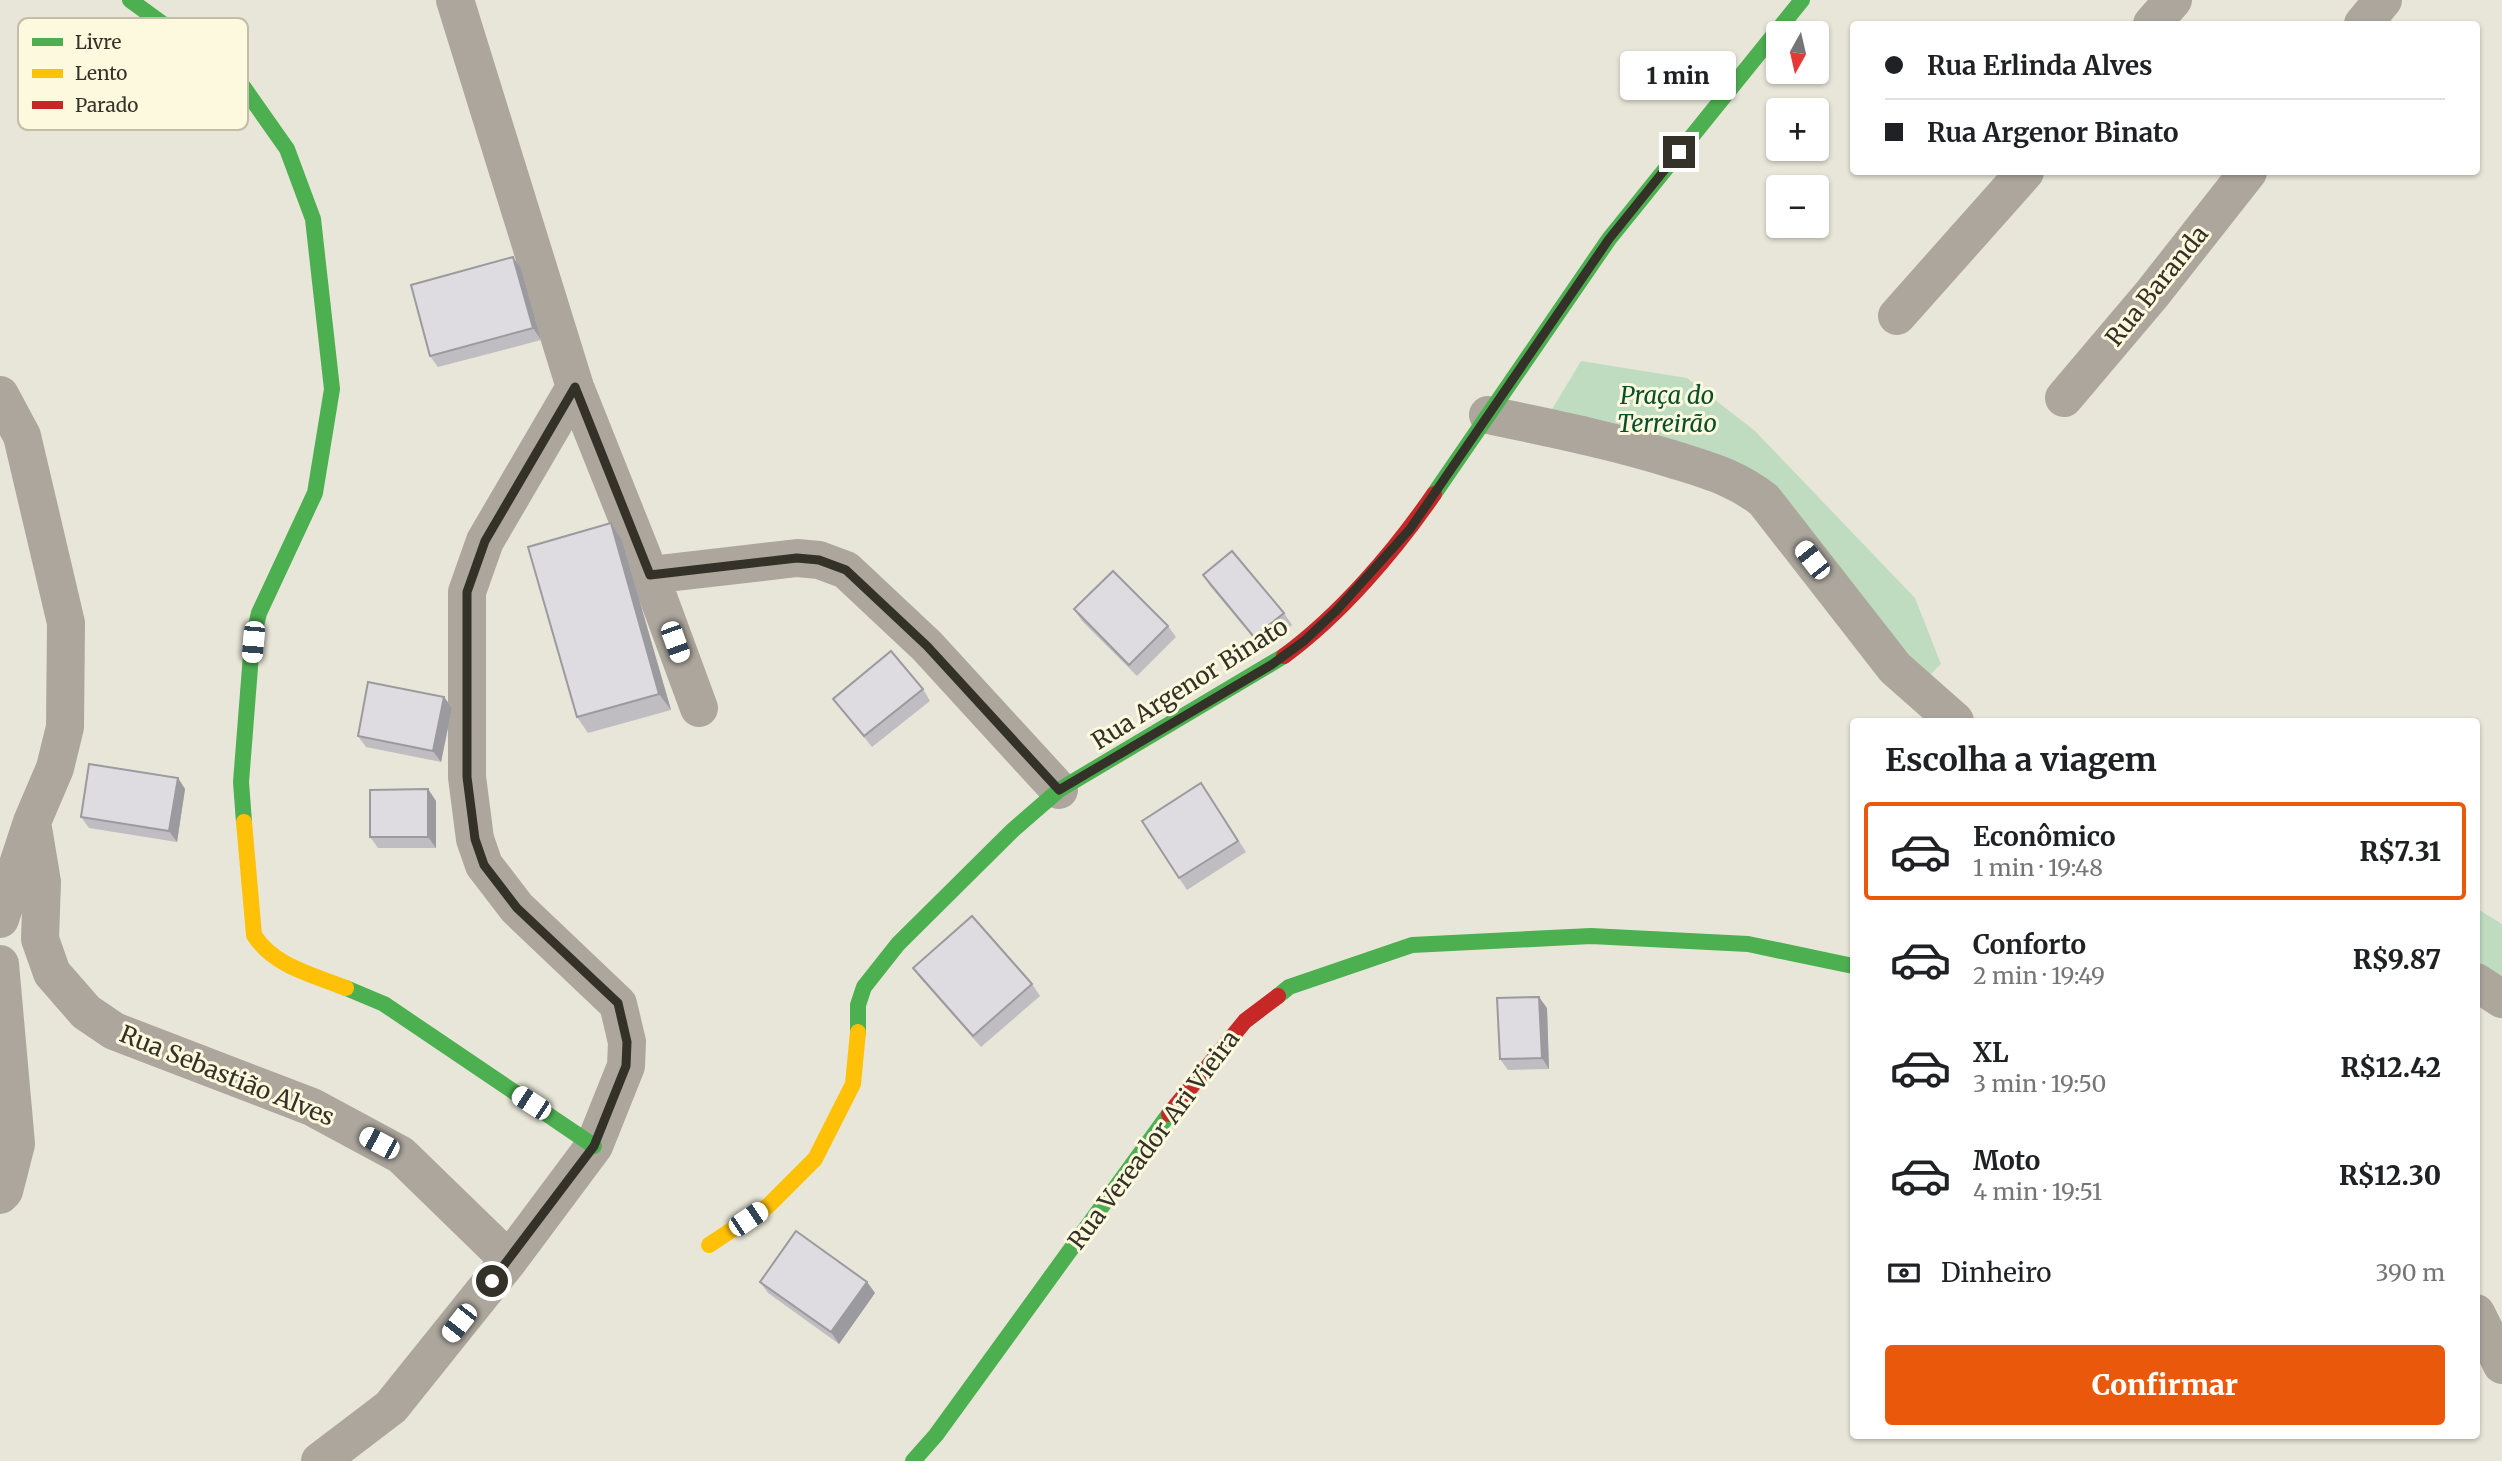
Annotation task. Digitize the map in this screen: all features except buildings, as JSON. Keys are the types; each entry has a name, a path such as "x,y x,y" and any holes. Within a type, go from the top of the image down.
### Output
{"street":[{"path":"130,0 155,18"},
{"path":"455,0 575,387 650,575 699,708"},
{"name":"Rua Argenor Binato","path":"709,1245 768,1206 816,1159 853,1084 858,1005 864,987 898,944 1013,831 1059,790 1271,665 1304,641 1336,611 1410,529 1609,239 1802,0"},
{"path":"2155,21 2173,0"},
{"path":"2366,21 2383,0"},
{"path":"248,94 287,149 313,219 332,389 315,493 259,613 253,642 241,782 254,935 262,948 279,961 384,1004 594,1146"},
{"path":"1897,316 2022,175"},
{"name":"Rua Baranda","path":"2064,398 2152,294 2246,175"},
{"path":"320,1461 391,1407 509,1260 594,1146 626,1066 627,1042 618,1003 517,908 484,865 475,839 467,777 467,592 485,541 575,387"},
{"path":"0,395 22,436 66,623 65,727 55,768 32,822 0,919"},
{"path":"1488,415 1619,442 1723,475 1744,485 1765,500 1895,668 1952,718"},
{"path":"650,575 797,558 819,560 846,570 927,646 1059,790"},
{"name":"Rua Sebastião Alves","path":"32,822 42,882 40,939 52,973 86,1012 114,1031 312,1107 401,1155 509,1260"},
{"name":"Rua Vereador Ari Vieira","path":"913,1461 936,1435 1177,1102 1245,1021 1289,987 1412,945 1591,936 1748,944 1850,965"},
{"path":"0,964 16,1144 4,1191 0,1195"},
{"path":"2480,985 2502,999"},
{"path":"2480,1321 2502,1365"}],"green space":[{"name":"Praça do Terreirão","path":"1581,361 1687,378 1755,431 1915,598 1941,664 1925,680 1755,485 1548,416"},
{"path":"2480,910 2502,924 2502,984 2480,972"}],"traffic: fast":[{"path":"130,0 155,18"},
{"path":"1434,494 1609,239 1802,0"},
{"path":"244,822 241,782 252,642 259,613 315,493 332,389 313,219 287,149 248,94"},
{"path":"858,1032 858,1005 864,987 898,944 1013,830 1059,790 1284,656"},
{"path":"1278,996 1289,987 1412,945 1591,936 1748,944 1850,965"},
{"path":"346,988 384,1004 594,1146"},
{"path":"913,1461 936,1435 1169,1114"}],"traffic: slow":[{"path":"244,822 254,935 262,946 283,962 346,988"},
{"path":"709,1245 768,1206 815,1159 853,1084 858,1032"}],"traffic: jam":[{"path":"1284,656 1346,602 1402,538 1434,494"},
{"path":"1169,1114 1245,1021 1278,996"}],"route":[{"path":"492,1281 594,1146 626,1066 627,1042 618,1003 517,908 484,865 475,839 467,777 467,592 485,541 575,387 650,575 797,558 819,560 846,570 927,646 1059,790 1271,665 1304,641 1336,611 1410,529 1609,239 1679,152"}]}
